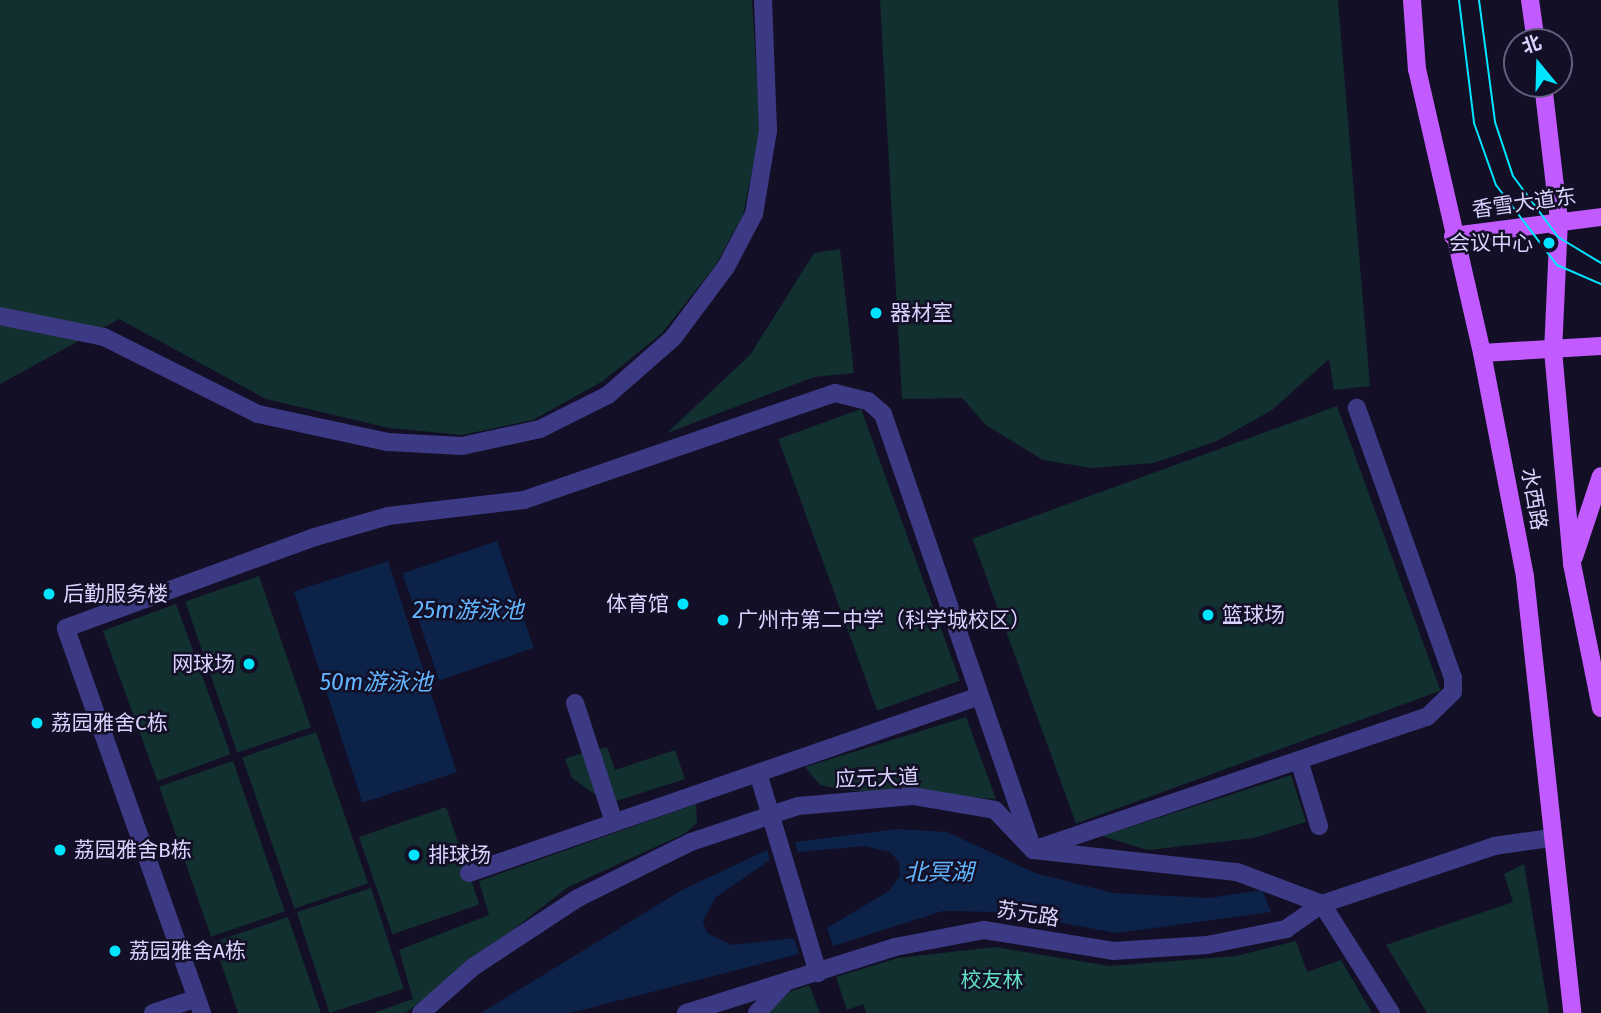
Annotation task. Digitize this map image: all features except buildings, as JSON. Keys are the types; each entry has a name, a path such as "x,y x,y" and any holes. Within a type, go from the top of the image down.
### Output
{"main road":[{"name":"水西路","path":"1412,0 1417,69 1453,236 1482,353 1525,577 1550,838 1572,1013"},
{"path":"1530,0 1534,28"},
{"name":"水西路","path":"1545,98 1559,220 1553,350 1572,564 1601,708"},
{"name":"香雪大道东","path":"1453,236 1559,220 1601,217"},
{"path":"1482,353 1601,346"},
{"path":"1572,564 1601,476"}],"street":[{"path":"0,316 104,337 258,414 388,442 462,446 540,429 608,395 673,338 726,267 754,214 768,130 762,0"},
{"path":"153,1013 199,1006 66,628 315,537 388,516 524,500 835,393 868,401 883,414 977,697 1034,850"},
{"path":"1034,850 1427,717 1453,692 1453,678 1357,408"},
{"path":"468,873 977,697"},
{"path":"575,703 614,821"},
{"path":"1299,760 1319,826"},
{"path":"758,773 818,973"},
{"name":"应元大道","path":"421,1013 473,967 578,898 691,842 798,806 913,796 995,810 1034,850"},
{"name":"苏元路","path":"687,1013 783,985 895,947 984,930 1113,951 1207,945 1286,929 1322,904 1494,846 1550,838"},
{"path":"1034,850 1237,872 1322,904 1391,1013"},
{"path":"757,1013 783,985"}],"green space":[{"path":"0,0 752,0 760,131 743,215 715,266 662,333 603,381 533,420 462,435 389,428 266,399 119,319 0,384"},
{"path":"880,0 1338,0 1370,386 1334,390 1329,359 1272,410 1217,441 1154,463 1091,468 1043,460 986,425 962,398 902,399"},
{"path":"840,249 854,373 814,377 667,433 750,355 814,253"},
{"name":"篮球场","path":"1337,406 1441,691 1076,823 972,539"},
{"path":"861,409 960,681 877,711 778,439"},
{"name":"网球场","path":"259,576 311,727 237,753 185,601"},
{"name":"网球场","path":"176,604 231,754 157,781 103,631"},
{"path":"966,717 996,799 846,790 820,785 805,767"},
{"path":"316,732 368,883 294,909 242,757"},
{"path":"607,747 615,770 675,750 685,779 613,802 596,750"},
{"path":"585,752 600,798 572,778 565,759"},
{"path":"233,761 285,911 211,937 159,786"},
{"path":"1291,775 1306,822 1254,838 1148,850 1102,836"},
{"path":"696,804 697,823 684,834 568,887 406,1013 373,1013 413,999 399,950 489,915 479,881"},
{"name":"排球场","path":"446,807 480,904 393,934 359,837"},
{"path":"1524,864 1549,1013 1427,1013 1386,945 1513,902 1504,874"},
{"name":"排球场","path":"371,888 404,989 330,1013 297,912"},
{"path":"288,917 321,1013 238,1013 214,942"},
{"name":"校友林","path":"1296,941 1307,972 1341,960 1372,1013 866,1013 863,1004 847,1010 836,977 898,958 995,947 1110,966 1236,956"},
{"path":"809,985 820,1013 768,1013 789,992"}],"water":[{"name":"25m游泳池","path":"497,541 534,648 439,680 402,574"},
{"name":"50m游泳池","path":"388,561 457,772 362,803 294,592"},
{"name":"北冥湖","path":"897,829 947,832 1035,873 1113,893 1209,898 1262,890 1271,912 1117,933 1000,912 943,911 833,946 827,928 889,891 900,876 899,862 890,852 864,846 798,852 795,842"},
{"path":"767,850 770,860 716,897 703,921 707,933 732,945 794,938 799,954 570,1013 481,1013 682,890"}],"tram line":[{"path":"1459,0 1474,123 1496,185 1557,265 1601,284"},
{"path":"1479,0 1495,122 1513,176 1558,237 1601,263"}],"place":[{"name":"会议中心","path":"1549,243"},
{"name":"器材室","path":"876,313"},
{"name":"后勤服务楼","path":"49,594"},
{"name":"体育馆","path":"683,604"},
{"name":"篮球场","path":"1208,615"},
{"name":"广州市第二中学（科学城校区）","path":"723,620"},
{"name":"网球场","path":"249,664"},
{"name":"荔园雅舍C栋","path":"37,723"},
{"name":"荔园雅舍B栋","path":"60,850"},
{"name":"排球场","path":"414,855"},
{"name":"荔园雅舍A栋","path":"115,951"}]}
